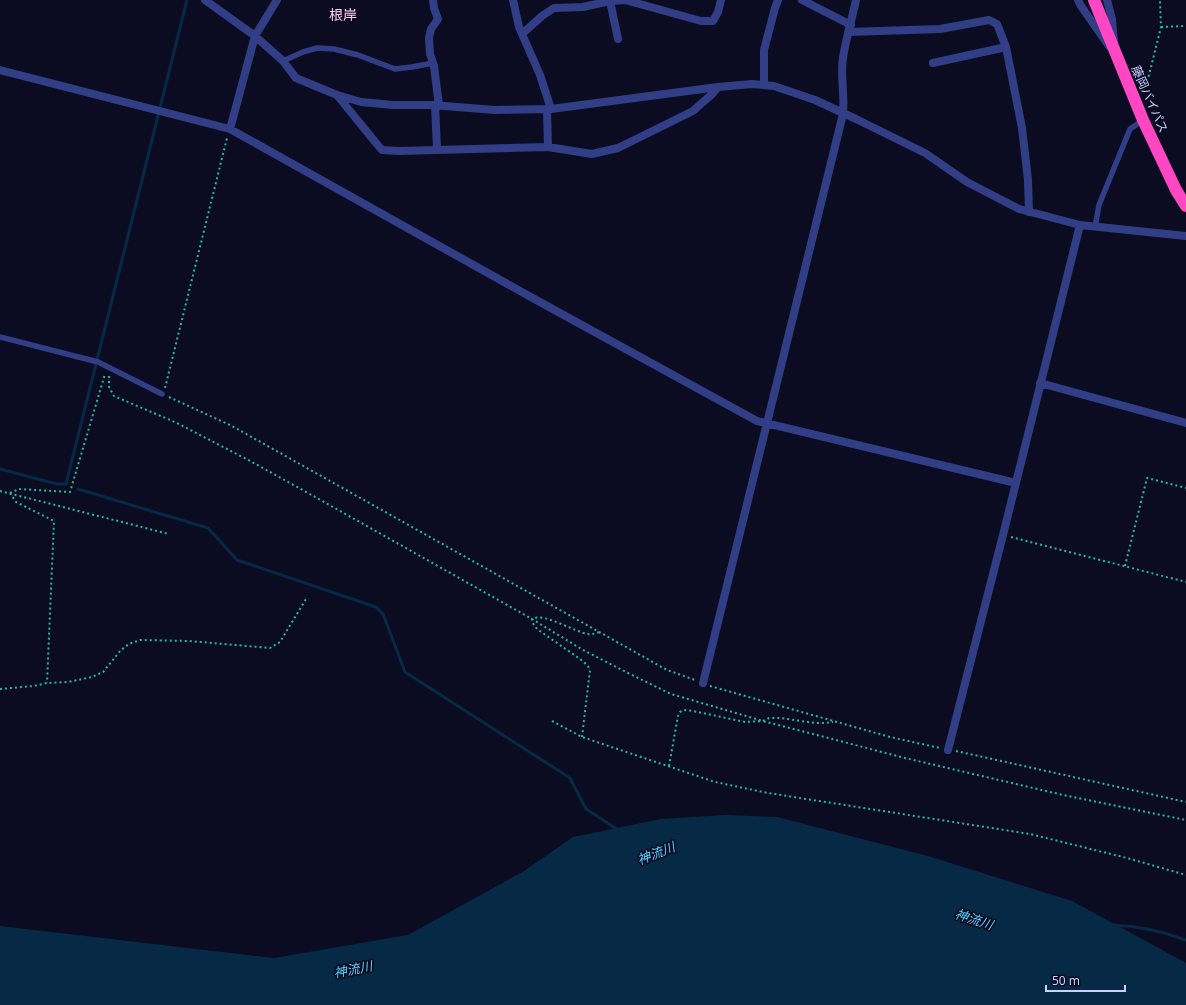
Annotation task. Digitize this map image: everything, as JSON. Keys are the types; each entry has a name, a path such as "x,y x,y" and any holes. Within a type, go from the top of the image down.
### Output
{"highway":[{"name":"藤岡バイパス","path":"1094,0 1115,55 1143,120 1176,190 1186,206"}],"street":[{"path":"205,0 255,36 283,61 296,78 337,95 361,102 495,110 549,109 718,87 752,84 774,86 815,100 856,119 925,154 966,182 1019,209 1080,225 1186,236"},
{"path":"230,129 255,36 277,0"},
{"path":"433,0 438,19 431,29 429,38 437,106 437,149"},
{"path":"514,0 519,27 540,75 549,109 548,147"},
{"path":"522,34 542,16 554,8 583,7 610,1 625,0 701,21 713,21 722,0"},
{"path":"764,85 764,50 778,0"},
{"path":"802,0 850,28 940,29 988,20 997,24 1006,47 1022,128 1028,180 1029,212"},
{"path":"703,683 843,114 843,58 856,0"},
{"path":"1078,0 1115,55"},
{"path":"1107,0 1112,19 1115,55"},
{"path":"610,1 618,39"},
{"path":"934,63 1006,47"},
{"path":"0,70 230,129 757,421 1016,483"},
{"path":"337,95 382,150 399,151 548,147 592,154 618,148 693,111 718,87"},
{"path":"948,750 1080,225"},
{"path":"1040,384 1186,423"}],"lane":[{"path":"283,61 303,52 317,48 334,49 358,55 395,69 433,63"},
{"path":"1095,227 1099,205 1130,129 1143,120"},
{"path":"0,337 98,362 162,394"}],"path":[{"path":"1132,94 1147,83 1160,27 1160,0"},
{"path":"1160,27 1186,26"},
{"path":"230,129 171,365 162,394 232,426 668,670 712,687 890,737 1186,802"},
{"path":"10,493 19,489 70,492 108,367"},
{"path":"110,379 109,387 114,396 177,423 231,451 532,619 583,650 628,674 671,694 763,721 905,758 1063,796 1186,820"},
{"path":"1125,566 1146,478 1186,488"},
{"path":"0,490 169,534"},
{"path":"10,493 16,502 54,521 47,683"},
{"path":"1003,535 1186,582"},
{"path":"0,689 68,682 92,677 103,672 121,650 129,644 140,640 270,648 280,642 306,599"},
{"path":"532,619 541,618 551,620 586,634 600,632"},
{"path":"532,619 532,622 537,629 588,666 590,678 582,737"},
{"path":"669,766 678,716 680,712 684,710 693,710 745,722 763,721 769,718 826,724 835,721"},
{"path":"552,721 582,737 715,782 768,793 1030,834 1127,858 1186,875"}],"water":[{"name":"神流川","path":"726,815 777,817 928,856 1072,901 1186,963 1186,1005 0,1005 0,926 274,958 408,935 524,871 573,837 661,819"}],"waterway":[{"path":"0,469 57,484 66,484 187,0"},
{"path":"78,489 208,528 237,560 376,607 383,614 405,672 570,778 586,809 620,831"},
{"path":"1114,925 1151,930 1186,940"}],"district":[{"name":"根岸","path":"343,14"}]}
